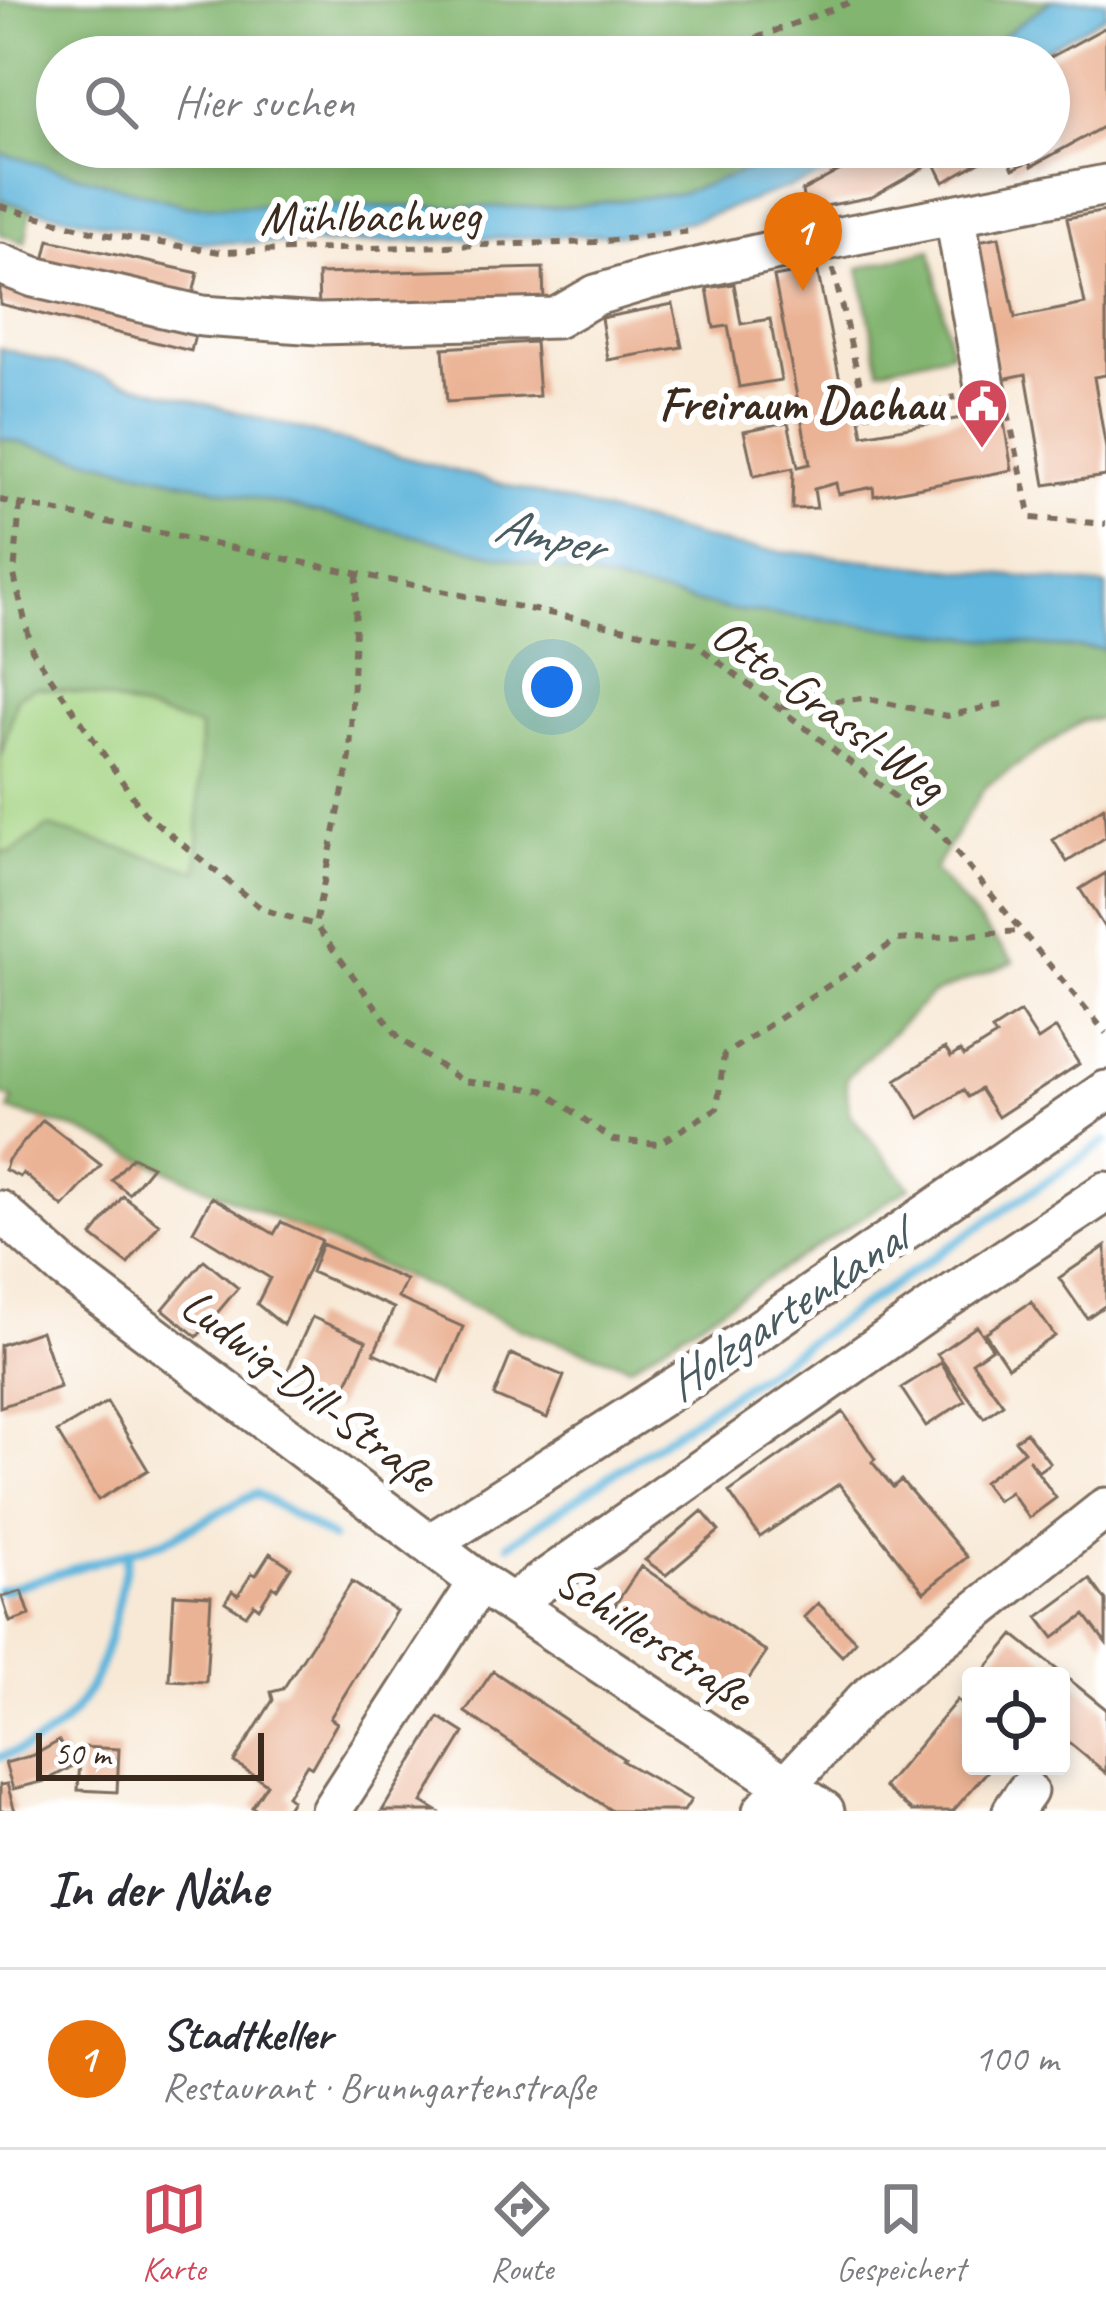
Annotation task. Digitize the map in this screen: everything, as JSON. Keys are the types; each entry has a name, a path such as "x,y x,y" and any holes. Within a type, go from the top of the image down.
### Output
{"street":[{"path":"0,264 34,277 202,316 318,324 556,318 596,295 740,260 1106,185"},
{"path":"955,215 986,392"},
{"name":"Ludwig-Dill-Straße","path":"0,1211 64,1268 430,1544 692,1376 1106,1091"},
{"path":"331,1811 495,1592 1106,1192"},
{"path":"773,1798 866,1699 1106,1508"},
{"name":"Schillerstraße","path":"430,1544 773,1798 824,1811"}],"path":[{"path":"761,36 856,0"},
{"name":"Mühlbachweg","path":"0,206 102,234 220,252 595,242 702,230"},
{"path":"826,241 867,413 1003,388 1030,518 1106,524"},
{"name":"Otto-Grassl-Weg","path":"0,500 694,643 935,828 1106,1033"},
{"path":"20,504 14,575 32,650 144,812 262,910 315,925 400,1039 461,1081 543,1090 614,1140 658,1144 717,1108 724,1055 897,940 1020,932"},
{"path":"315,925 350,757 357,574"},
{"path":"777,707 864,698 947,716 1006,703"}],"green space":[{"path":"0,0 1052,0 1003,36 36,36 36,165 0,153"},
{"path":"48,168 754,168 682,193 563,207 187,206"},
{"path":"0,199 31,209 25,243 0,234"},
{"path":"931,250 951,352 880,369 859,268"},
{"path":"0,438 725,609 1106,649 1106,718 1082,721 985,787 934,870 1014,962 932,994 846,1078 849,1113 910,1187 630,1366 521,1329 78,1130 9,1110 13,1099 0,1094 0,852 11,853 48,827 198,871 200,727 89,694 35,687 17,697 0,759"},
{"path":"35,687 89,694 200,727 199,872 130,854 0,852 0,759 17,697"}],"water":[{"path":"1052,0 1106,0 1106,15 1069,36 1003,36"},
{"path":"0,153 36,163 36,168 53,168 187,206 563,207 682,193 754,168 840,168 695,220 624,234 328,244 195,242 0,199"},
{"name":"Amper","path":"0,348 732,546 1106,586 1106,649 725,609 0,438"}],"building":[{"path":"1106,27 1106,125 1070,145 1070,47"},
{"path":"844,168 923,168 872,197 805,210 802,191"},
{"path":"937,168 969,168 944,182"},
{"path":"1106,211 1106,375 1094,377 1106,476 1045,485 1026,374 998,380 973,242 999,237 1015,318 1085,304 1067,218"},
{"path":"49,240 198,273 190,306 41,273"},
{"path":"543,268 544,306 319,312 318,274"},
{"path":"817,269 842,390 854,387 863,435 1002,411 1012,470 874,496 873,487 838,494 836,483 814,489 817,508 792,509 793,468 754,476 744,431 788,422 798,467 810,464 774,277"},
{"path":"0,279 197,327 191,351 0,304"},
{"path":"734,284 741,324 770,319 781,380 739,387 728,326 714,328 707,288"},
{"path":"673,304 682,347 608,360 601,318"},
{"path":"535,342 539,396 447,402 443,348"},
{"path":"1104,807 1106,837 1067,862 1053,840"},
{"path":"1106,873 1106,930 1080,889"},
{"path":"1020,1012 1038,1040 1056,1028 1079,1064 998,1117 980,1089 968,1097 963,1090 920,1118 896,1080 945,1048 951,1057 960,1051 964,1056 996,1036 992,1030"},
{"path":"43,1120 101,1165 63,1207 23,1173 20,1177 5,1170 8,1160"},
{"path":"132,1157 152,1166 129,1194 112,1180"},
{"path":"123,1196 159,1224 128,1264 92,1236"},
{"path":"212,1197 274,1234 281,1222 321,1240 283,1325 257,1304 270,1278 193,1231"},
{"path":"322,1244 406,1280 398,1298 463,1327 439,1382 374,1353 394,1308 311,1272"},
{"path":"1106,1246 1106,1305 1087,1318 1059,1278"},
{"path":"204,1260 238,1288 197,1337 163,1309"},
{"path":"1031,1302 1055,1336 1008,1367 985,1333"},
{"path":"312,1317 366,1341 335,1410 281,1385"},
{"path":"977,1326 992,1348 972,1362 1003,1404 984,1418 937,1354"},
{"path":"41,1331 60,1387 0,1407 0,1345"},
{"path":"511,1354 564,1376 547,1418 494,1396"},
{"path":"941,1363 965,1401 926,1426 901,1388"},
{"path":"107,1402 148,1470 98,1500 57,1432"},
{"path":"843,1412 875,1459 872,1462 893,1487 901,1480 967,1557 924,1592 839,1484 760,1537 729,1492"},
{"path":"1026,1432 1050,1463 1039,1471 1028,1459 1056,1498 1029,1518 1010,1492 997,1501 983,1482 1024,1451 1015,1440"},
{"path":"702,1511 719,1531 666,1575 645,1560"},
{"path":"270,1553 291,1567 277,1589 273,1586 259,1608 254,1604 246,1615 225,1602 232,1591 238,1595"},
{"path":"641,1566 767,1652 737,1696 611,1611"},
{"path":"1090,1579 1106,1601 1106,1643 1085,1615 1054,1638 1038,1617"},
{"path":"352,1582 396,1611 330,1718 337,1723 312,1767 307,1764 287,1796 292,1800 285,1811 259,1811 252,1807 267,1784 234,1762 273,1700 271,1692 283,1689"},
{"path":"22,1591 30,1615 10,1622 2,1597"},
{"path":"174,1594 211,1596 206,1682 169,1680"},
{"path":"818,1603 856,1641 842,1656 804,1617"},
{"path":"1014,1635 1054,1667 987,1667"},
{"path":"493,1671 622,1761 691,1800 684,1811 612,1811 465,1712"},
{"path":"1070,1680 1106,1709 1106,1773 1070,1743"},
{"path":"957,1700 962,1706 962,1775 984,1775 953,1811 912,1811 884,1787"},
{"path":"439,1717 464,1733 422,1802 437,1811 382,1811"},
{"path":"59,1741 71,1767 45,1781 13,1789 5,1763"},
{"path":"81,1747 119,1749 117,1792 78,1790"},
{"path":"7,1784 15,1811 0,1811 0,1785"}],"waterway":[{"name":"Holzgartenkanal","path":"509,1544 1106,1141"},
{"path":"0,1591 167,1540 256,1493 332,1538"},
{"path":"0,1757 34,1744 80,1704 106,1647 129,1551"}],"place":[{"name":"Stadtkeller","path":"803,291"},
{"name":"Freiraum Dachau","path":"982,450"}]}
